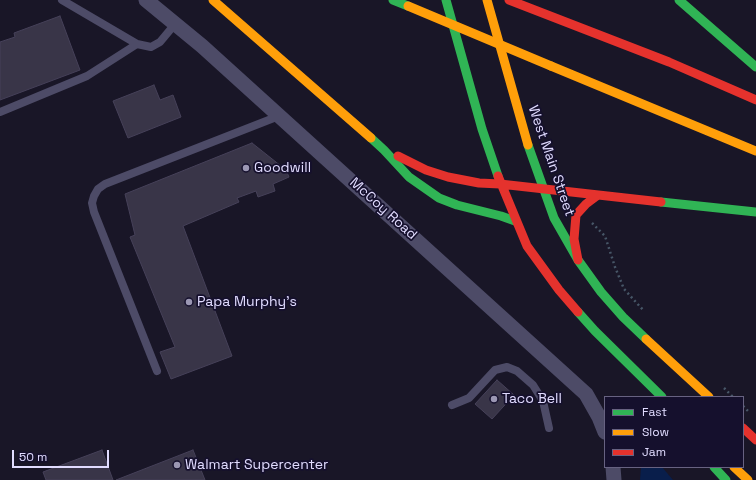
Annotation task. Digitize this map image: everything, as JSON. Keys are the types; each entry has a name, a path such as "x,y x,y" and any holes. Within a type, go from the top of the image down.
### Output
{"main road":[{"path":"213,0 384,150 409,177 439,198 457,205 516,221"},
{"path":"393,0 756,151"},
{"path":"446,0 482,129 500,184 527,246 559,290 595,331 661,396"},
{"name":"West Main Street","path":"487,0 530,152 554,218 578,260 623,317 708,396"},
{"path":"509,0 669,62 756,100"},
{"path":"679,0 756,67"},
{"path":"384,150 406,159 426,170 448,177 479,183 543,188 756,212"},
{"path":"578,260 574,239 576,215 586,204 598,195"},
{"path":"631,366 642,390"},
{"path":"744,429 756,440"},
{"path":"715,468 726,480"},
{"path":"735,468 748,480"}],"street":[{"name":"McCoy Road","path":"146,0 202,46 454,272 586,394 604,430"},
{"path":"613,468 614,480"}],"lane":[{"path":"62,0 137,44 151,47 160,42 175,24"},
{"path":"0,112 87,76 137,44"},
{"path":"158,371 94,212 92,203 94,196 98,189 105,184 279,116"},
{"path":"452,405 469,398 496,370 507,367 517,370 533,385 543,401 549,428"}],"water":[{"path":"641,468 663,468 673,480 640,480"}],"building":[{"path":"60,16 80,70 0,100 0,42 15,37 14,33"},
{"path":"154,85 160,100 173,95 181,117 128,138 113,101"},
{"path":"252,143 286,170 289,177 273,184 275,191 258,197 256,191 237,198 239,202 183,226 232,356 171,379 160,352 175,347 130,237 135,235 125,194"},
{"name":"Taco Bell","path":"497,380 514,395 492,419 475,404"},
{"path":"102,450 113,480 46,480 43,472"},
{"name":"Walmart Supercenter","path":"193,450 205,480 116,480"}],"traffic: fast":[{"path":"393,0 408,6"},
{"path":"446,0 482,129 498,176"},
{"path":"679,0 756,67"},
{"path":"371,138 409,177 439,198 457,205 515,221"},
{"path":"528,145 554,218 578,260 601,292 623,317 646,339"},
{"path":"661,202 756,212"},
{"path":"578,312 595,331 661,396"},
{"path":"715,468 726,480"}],"traffic: slow":[{"path":"213,0 371,138"},
{"path":"487,0 528,145"},
{"path":"408,6 551,66"},
{"path":"551,66 756,151"},
{"path":"646,339 708,396"},
{"path":"735,468 748,480"}],"traffic: jam":[{"path":"509,0 669,62 756,100"},
{"path":"398,156 426,170 448,177 479,183 661,202"},
{"path":"498,176 527,246 559,290 578,312"},
{"path":"578,260 574,239 576,215 586,204 598,195"},
{"path":"744,429 756,440"}],"place":[{"name":"Goodwill","path":"246,168"},
{"name":"Papa Murphy's","path":"189,302"},
{"name":"Taco Bell","path":"494,399"},
{"name":"Walmart Supercenter","path":"177,465"}]}
